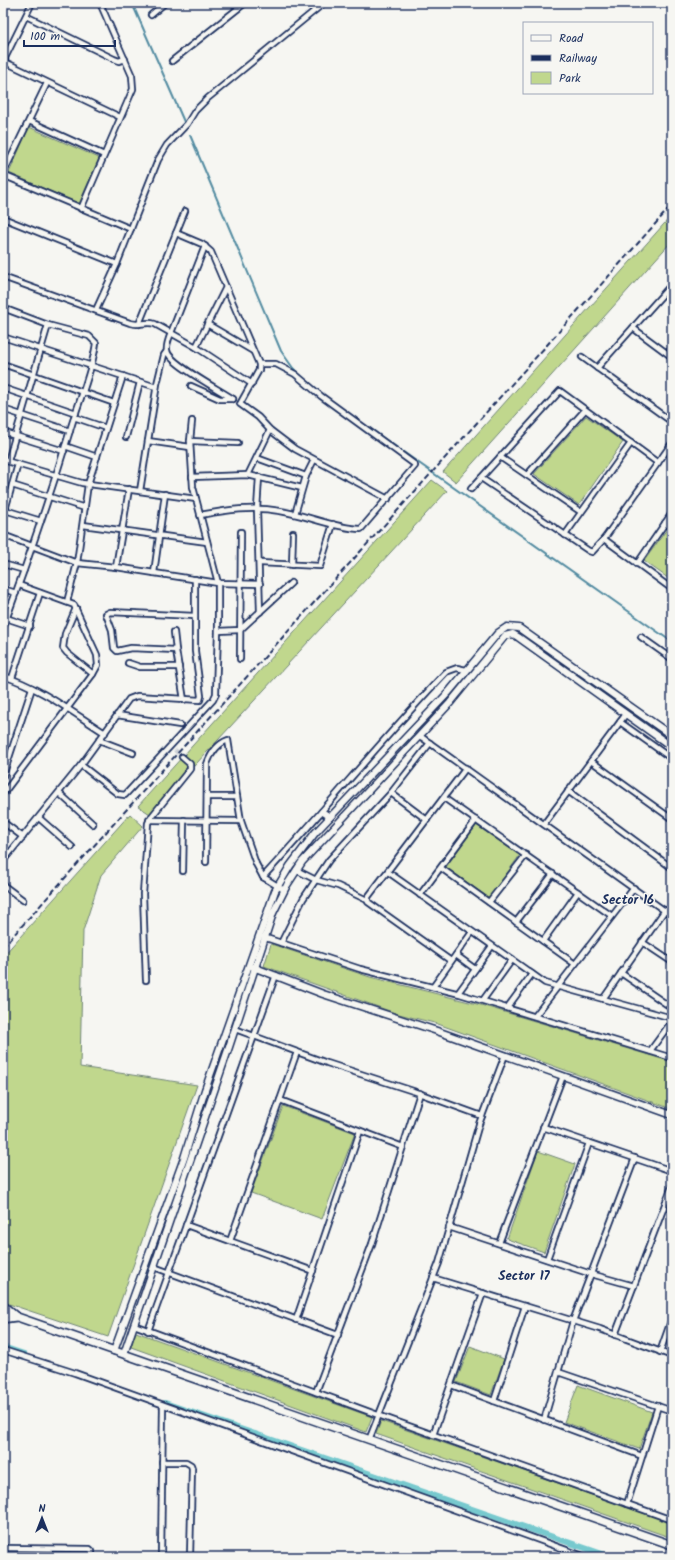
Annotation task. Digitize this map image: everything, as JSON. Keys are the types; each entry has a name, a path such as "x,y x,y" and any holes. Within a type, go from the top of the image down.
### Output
{"main road":[{"path":"3,1312 672,1545"}],"street":[{"path":"32,3 3,62 120,117"},
{"path":"81,209 133,89 134,82 100,3"},
{"path":"151,15 165,3"},
{"path":"172,61 245,3"},
{"path":"308,3 315,10"},
{"path":"96,310 117,264 158,160 167,145 187,124 195,111 208,98 324,3"},
{"path":"26,16 114,59 119,61 125,59"},
{"path":"47,82 3,175 131,229"},
{"path":"29,120 104,155"},
{"path":"139,324 185,211"},
{"path":"3,218 117,264"},
{"path":"176,233 205,246 211,252 259,364 259,370 240,404 258,417 270,430 295,449 388,499"},
{"path":"140,491 156,388 164,355 167,351 171,333 205,246"},
{"path":"3,277 130,323 139,324 150,322 196,347 252,384"},
{"path":"597,368 672,284"},
{"path":"196,347 226,287"},
{"path":"3,308 48,325 93,339 96,343 65,449 19,585 5,618 3,628"},
{"path":"207,324 253,352"},
{"path":"48,325 15,436 5,460 56,476 88,484 196,499"},
{"path":"633,328 672,357"},
{"path":"3,337 156,388"},
{"path":"167,351 172,360 177,364 234,399 220,399 191,386"},
{"path":"582,356 672,422"},
{"path":"3,364 114,403"},
{"path":"200,515 234,509 257,508 295,514 333,524 361,529 414,468 414,464 321,396 288,369 276,364 259,364"},
{"path":"67,602 77,564 88,484 123,376"},
{"path":"126,437 140,382"},
{"path":"3,388 106,428"},
{"path":"471,489 558,392 562,392 658,463"},
{"path":"3,409 70,432"},
{"path":"527,475 585,410"},
{"path":"81,765 118,794 122,796 128,793 173,748 213,700 216,694 218,583 196,499 192,477 190,441 192,421"},
{"path":"248,475 270,430"},
{"path":"3,432 97,457"},
{"path":"148,441 190,447"},
{"path":"190,441 238,443"},
{"path":"565,535 631,443"},
{"path":"481,478 592,552 604,539 672,443"},
{"path":"500,457 581,512"},
{"path":"257,458 306,476"},
{"path":"295,514 306,476 314,460"},
{"path":"3,517 18,464"},
{"path":"192,477 248,475 302,488"},
{"path":"258,477 257,508 260,564 260,612"},
{"path":"12,486 85,508"},
{"path":"116,567 129,489"},
{"path":"154,573 165,494"},
{"path":"5,510 41,521"},
{"path":"637,564 672,513"},
{"path":"665,523 672,528"},
{"path":"260,564 320,566 333,524"},
{"path":"83,525 207,542"},
{"path":"240,659 241,532"},
{"path":"292,565 293,533"},
{"path":"3,535 77,564 116,567 218,583 260,584"},
{"path":"604,539 672,589"},
{"path":"3,564 24,570"},
{"path":"3,861 59,793 105,733 126,702 132,697 184,700 197,700 201,698 195,651 195,579"},
{"path":"218,630 240,630 291,583"},
{"path":"3,794 93,674 98,665 97,655 76,608 67,602 19,585"},
{"path":"3,589 16,593"},
{"path":"12,678 40,593"},
{"path":"76,608 65,634 63,648 66,653 93,674"},
{"path":"176,650 132,648 119,651 115,650 112,630 106,614 110,612 195,616"},
{"path":"5,618 30,626"},
{"path":"507,627 509,635"},
{"path":"124,1354 235,1029 255,968 262,936 278,886 290,866 315,833 448,692 498,633 507,627 519,628 672,736"},
{"path":"174,632 184,700"},
{"path":"114,1351 184,1158 205,1090 249,965 284,890 302,862 450,703 505,636 513,634 518,637 672,747"},
{"path":"642,637 672,659"},
{"path":"128,663 140,667 179,667"},
{"path":"263,877 446,672 457,668 466,670"},
{"path":"3,676 12,678 32,688 105,733"},
{"path":"3,776 32,688"},
{"path":"544,824 626,714"},
{"path":"117,715 180,725"},
{"path":"620,722 672,759"},
{"path":"420,736 672,916"},
{"path":"99,740 133,753"},
{"path":"206,862 207,769 209,758 219,744 228,740 241,821 259,871 263,877 284,890"},
{"path":"281,943 303,899 329,860 391,793 430,743"},
{"path":"146,980 143,928 144,874 149,820 190,769 190,764 182,757"},
{"path":"591,761 672,819"},
{"path":"367,900 466,768"},
{"path":"568,792 672,868"},
{"path":"59,793 93,824"},
{"path":"391,793 427,820"},
{"path":"207,796 237,797"},
{"path":"444,798 612,916"},
{"path":"322,812 330,817"},
{"path":"39,818 72,847"},
{"path":"149,820 241,821"},
{"path":"183,871 184,820"},
{"path":"420,895 476,820"},
{"path":"3,822 23,837"},
{"path":"489,902 526,855"},
{"path":"441,868 575,964"},
{"path":"296,870 316,880 338,886 367,900 451,961"},
{"path":"388,872 545,983 672,1018"},
{"path":"516,922 553,874"},
{"path":"3,885 23,900"},
{"path":"535,1016 634,888"},
{"path":"542,941 578,892"},
{"path":"603,999 665,910"},
{"path":"433,987 472,932"},
{"path":"262,936 360,969 483,1000 672,1058"},
{"path":"642,942 672,962"},
{"path":"458,993 492,946"},
{"path":"456,955 475,969"},
{"path":"483,1000 512,960"},
{"path":"249,965 323,994 505,1055 672,1115"},
{"path":"621,973 672,1008"},
{"path":"507,1008 532,974"},
{"path":"148,1331 276,975"},
{"path":"650,1051 672,1021"},
{"path":"235,1029 482,1116"},
{"path":"230,1241 297,1052"},
{"path":"369,1440 433,1278 482,1116 505,1055"},
{"path":"499,1244 563,1076"},
{"path":"316,1392 372,1244 420,1094"},
{"path":"280,1100 403,1147"},
{"path":"543,1127 672,1171"},
{"path":"296,1320 360,1131"},
{"path":"546,1259 589,1143"},
{"path":"544,1420 573,1321 635,1158"},
{"path":"615,1335 672,1186"},
{"path":"186,1225 312,1271"},
{"path":"449,1227 591,1274 634,1286"},
{"path":"154,1267 338,1335"},
{"path":"433,1278 573,1321 672,1356"},
{"path":"433,1435 483,1294"},
{"path":"3,1304 20,1318"},
{"path":"494,1401 525,1306"},
{"path":"3,1320 20,1318"},
{"path":"660,1352 672,1318"},
{"path":"134,1325 433,1435 672,1520"},
{"path":"3,1350 75,1373 163,1404 586,1557"},
{"path":"558,1372 672,1411"},
{"path":"451,1385 642,1456"},
{"path":"161,1557 163,1404"},
{"path":"627,1504 658,1406"},
{"path":"162,1462 186,1462 191,1464 190,1557"},
{"path":"3,1548 90,1549 92,1551 92,1557"}],"green space":[{"path":"29,127 99,158 79,204 9,173"},
{"path":"672,215 672,241 456,482 443,472"},
{"path":"586,416 623,442 579,505 534,474"},
{"path":"432,480 447,491 150,814 138,806"},
{"path":"667,529 672,532 672,581 644,561"},
{"path":"130,814 143,826 101,875 83,931 80,1067 197,1085 108,1337 3,1302 3,956"},
{"path":"476,825 520,855 489,898 446,867"},
{"path":"271,944 370,977 481,1005 672,1062 672,1109 438,1024 395,1013 264,966"},
{"path":"283,1106 355,1133 322,1219 251,1193"},
{"path":"538,1151 575,1164 544,1252 507,1239"},
{"path":"136,1332 372,1417 366,1432 131,1347"},
{"path":"470,1346 504,1359 491,1395 456,1382"},
{"path":"578,1385 652,1412 639,1449 564,1422"},
{"path":"381,1421 672,1523 672,1538 376,1434"}],"waterway":[{"path":"132,3 185,124"},
{"path":"190,135 281,351 293,368 301,376"},
{"path":"334,403 672,642"},
{"path":"3,1347 24,1354"},
{"path":"165,1403 611,1557"}],"tunnel":[{"path":"175,750 182,757"}],"railway":[{"path":"3,947 672,205"}],"district":[{"name":"Sector 16","path":"628,900"},
{"name":"Sector 17","path":"524,1276"}]}
